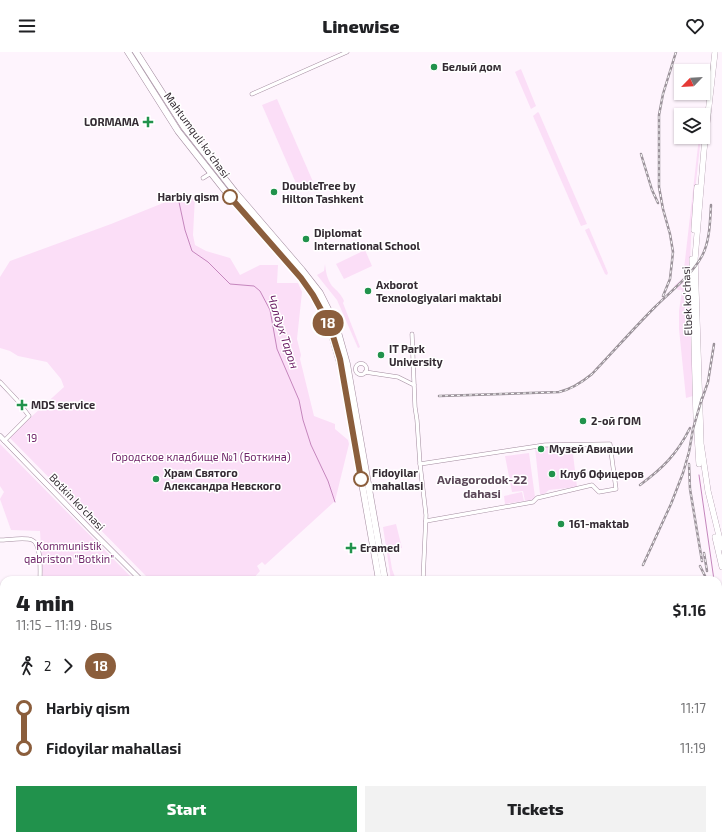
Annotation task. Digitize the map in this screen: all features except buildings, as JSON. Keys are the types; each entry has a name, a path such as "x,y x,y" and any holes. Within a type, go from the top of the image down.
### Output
{"main road":[{"name":"Mahtumquli ko'chasi","path":"128,52 178,131 230,197 301,278 318,302 330,328 342,370 378,576"},
{"name":"Mahtumquli ko'chasi","path":"136,52 184,126 234,192 298,265 320,293 329,308 338,330 344,353 384,576"},
{"path":"705,108 711,52"},
{"name":"Elbek ko'chasi","path":"715,52 704,150 696,259 702,450 708,491 722,548"},
{"path":"178,131 184,126"},
{"name":"Elbek ko'chasi","path":"701,144 695,205 692,260 696,415 700,469 722,567"}],"street":[{"path":"252,94 347,52"},
{"path":"203,178 211,173"},
{"path":"412,334 414,385 426,521 423,576"},
{"path":"358,374 356,368 361,363 366,367 366,372"},
{"path":"349,378 366,372 398,377 414,385"},
{"path":"0,382 17,400 29,416 4,441"},
{"name":"Botkin ko'chasi","path":"0,436 137,576"},
{"path":"420,464 544,444 610,444 616,489 599,492 592,486 537,498 533,502 426,521"},
{"path":"0,540 30,540 35,542 38,549 40,576"}],"green space":[{"path":"521,69 536,106 531,109 515,72"},
{"path":"277,99 314,184 299,190 262,105"},
{"path":"538,112 587,224 581,226 533,116"},
{"path":"698,144 700,144 692,218 690,263 693,396 686,398 679,329 679,311 682,290 678,290 674,286 683,278"},
{"name":"Городское кладбище №1 (Боткина)","path":"188,193 195,196 193,235 195,245 206,251 230,258 240,275 260,265 278,265 277,283 298,283 302,292 297,339 301,355 300,359 314,416 335,424 335,429 348,440 349,444 335,501 265,565 262,562 257,566 260,571 256,576 146,576 9,437 64,387 61,379 47,362 18,356 10,351 0,348 0,277 10,261 111,224"},
{"path":"589,228 608,273 607,275 605,274 585,230"},
{"path":"365,250 372,266 344,279 336,264"},
{"path":"325,264 329,281 344,301 343,303 360,347 358,348 337,300 317,275 324,271"},
{"name":"Kommunistik qabriston \"Botkin\"","path":"0,444 130,576 43,576 40,531 11,530 0,499 4,492 0,486"},
{"path":"546,446 572,446 577,487 549,490 544,494 540,494 535,448"},
{"path":"529,453 535,497 533,500 525,501 523,491 512,492 505,456"},
{"path":"522,492 524,501 505,504 504,496"},
{"path":"396,524 402,548 389,551 395,576 390,576 383,527"}],"waterway":[{"name":"Чалдух Тарон","path":"179,202 185,230 192,251 208,262 230,284 254,286 260,291 270,310 277,349 299,400 303,420 311,445 328,481 335,502"},
{"path":"699,475 713,576"},
{"path":"722,636 722,646"}],"railway":[{"path":"663,296 670,279 673,252 659,187 659,115 663,94 676,52"},
{"path":"641,154 652,190 658,203"},
{"path":"439,396 559,392 564,391 584,380 592,374 647,315 687,277 705,250 709,231 711,205"},
{"path":"701,402 708,382 714,344"},
{"path":"643,565 671,504 683,473 702,398"},
{"path":"640,485 656,473 669,460 690,428"},
{"path":"689,464 690,489 702,561"},
{"path":"704,553 707,571"},
{"path":"700,566 705,576"}],"bus line":[{"name":"18","path":"230,197 301,278 318,302 325,317 340,359 361,479"}],"place":[{"name":"Белый дом","path":"434,67"},
{"name":"LORMAMA","path":"148,122"},
{"name":"DoubleTree by Hilton Tashkent","path":"274,192"},
{"name":"Harbiy qism","path":"230,197"},
{"name":"Diplomat International School","path":"306,239"},
{"name":"Axborot Texnologiyalari maktabi","path":"368,291"},
{"name":"IT Park University","path":"381,355"},
{"name":"MDS service","path":"22,405"},
{"name":"2-ой ГОМ","path":"583,421"},
{"name":"Музей Авиации","path":"541,449"},
{"name":"Клуб Офицеров","path":"552,474"},
{"name":"Храм Святого Александра Невского","path":"156,479"},
{"name":"Fidoyilar mahallasi","path":"361,479"},
{"name":"161-maktab","path":"561,524"},
{"name":"Eramed","path":"351,548"}],"district":[{"name":"Aviagorodok-22 dahasi","path":"482,487"}],"park label":[{"name":"19","path":"32,438"}]}
